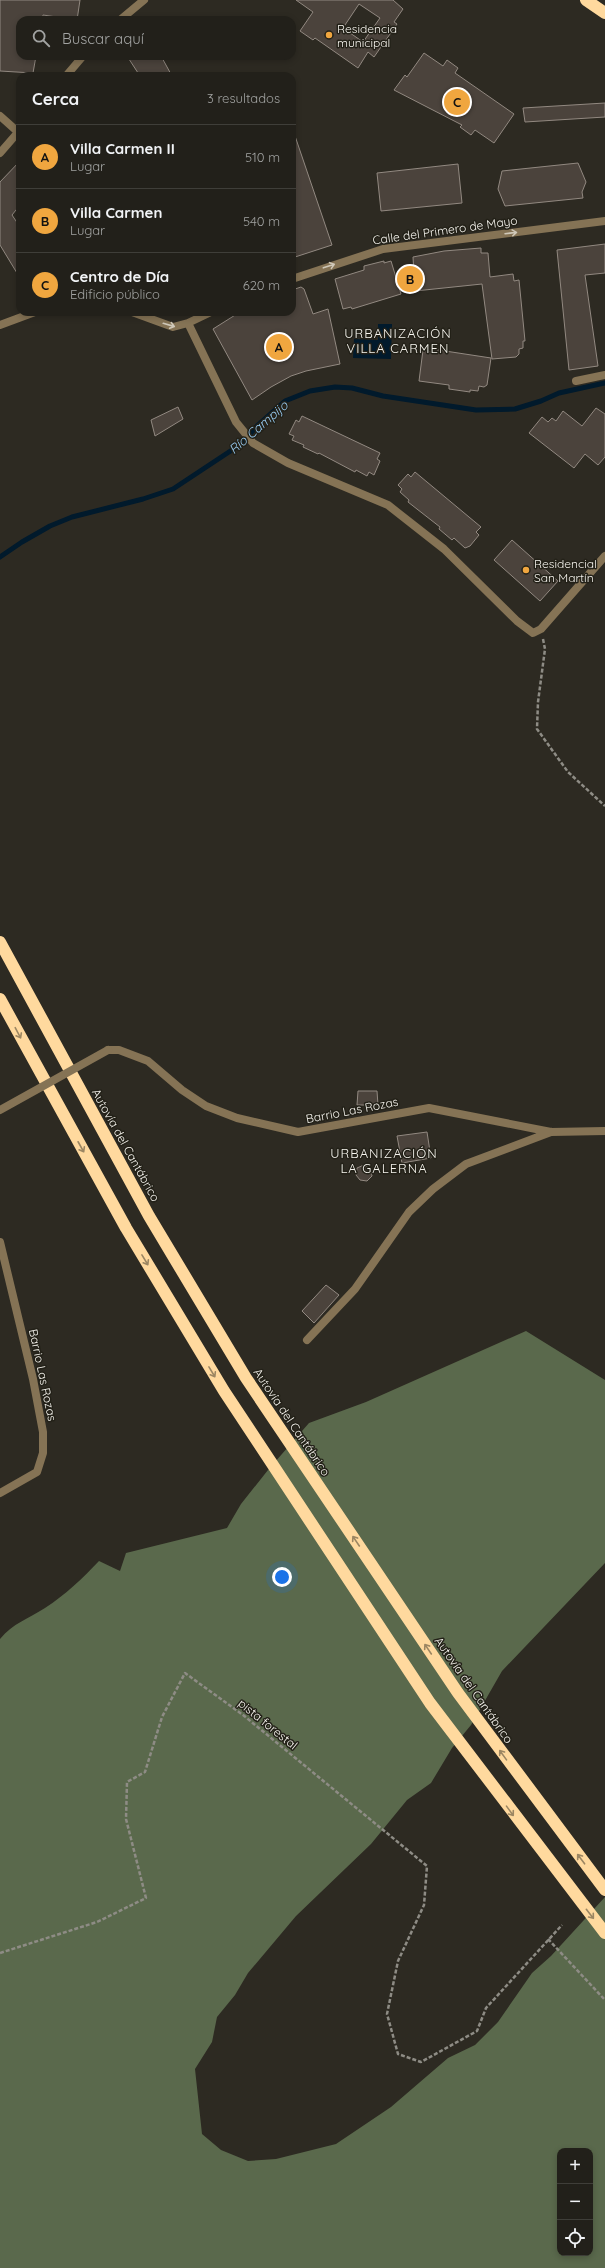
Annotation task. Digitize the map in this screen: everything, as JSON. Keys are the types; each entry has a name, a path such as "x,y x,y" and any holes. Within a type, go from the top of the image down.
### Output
{"highway":[{"path":"586,0 605,13"},
{"name":"Autovía del Cantábrico","path":"0,942 149,1216 246,1378 458,1693 605,1890"},
{"path":"0,999 126,1228 224,1391 430,1703 605,1933"}],"street":[{"path":"125,16 144,0"},
{"path":"69,72 80,60"},
{"path":"0,116 16,129"},
{"path":"0,153 16,134"},
{"name":"Calle del Primero de Mayo","path":"296,278 383,249 605,221"},
{"path":"0,324 23,316"},
{"path":"143,316 173,327 188,324 203,316"},
{"path":"188,324 236,422 254,443 288,463 388,505 444,549 517,621 534,633 541,629 605,556"},
{"path":"576,381 605,375"},
{"name":"Barrio Las Rozas","path":"0,1110 108,1050 119,1050 148,1061 182,1090 206,1106 237,1118 298,1132 429,1108 551,1132 605,1131"},
{"name":"Barrio Las Rozas","path":"307,1340 355,1289 408,1212 433,1189 466,1164 551,1132"},
{"name":"Barrio Las Rozas","path":"0,1242 33,1379 43,1432 43,1453 37,1472 0,1493"}],"path":[{"path":"541,629 545,650 538,702 537,729 568,772 605,806"},
{"name":"pista forestal","path":"0,1954 97,1922 146,1898 126,1819 127,1782 145,1772 162,1717 185,1672 243,1715 427,1866 424,1905 398,1960 387,2014 398,2054 421,2062 477,2031 486,2008 548,1939"},
{"path":"562,1925 548,1939 605,2000"}],"green space":[{"path":"526,1331 605,1380 605,1563 502,1671 471,1725 452,1748 431,1783 407,1800 371,1844 296,1916 248,1973 235,1995 217,2017 212,2042 195,2069 202,2134 221,2150 248,2161 276,2159 336,2144 391,2107 448,2058 475,2045 498,2022 532,1973 551,1956 605,1897 605,2268 0,2268 0,1639 15,1625 60,1598 99,1561 120,1571 126,1553 227,1528 241,1504 309,1423 366,1402"}],"water":[{"path":"378,324 392,324 391,359 353,358 354,339 378,340"}],"building":[{"path":"0,0 80,0 78,16 16,16 16,60 35,60 33,72 0,71"},
{"name":"Residencia municipal","path":"296,0 393,0 403,9 394,22 397,24 374,57 368,52 358,68 315,38 313,40 300,31 313,12","holes":["359,4 380,18 363,42 343,28"]},
{"path":"424,53 443,66 447,60 458,68 455,73 514,114 494,143 475,130 471,135 460,127 462,125 394,90 405,75 407,77"},
{"path":"130,60 163,60 170,72 137,72"},
{"path":"605,103 605,117 525,122 523,108"},
{"path":"296,139 332,245 296,257"},
{"path":"578,163 586,182 582,192 583,198 505,206 498,189 502,171"},
{"path":"458,164 462,203 381,211 377,173"},
{"path":"16,165 16,210 12,215 16,221 16,271 0,245 0,182"},
{"path":"605,244 605,273 585,275 598,366 569,370 557,250"},
{"path":"481,248 481,253 488,253 490,277 513,274 514,281 519,280 525,341 523,341 523,348 519,349 519,354 516,357 492,359 482,284 415,291 413,257 444,251"},
{"path":"384,261 384,263 391,261 401,294 352,309 351,307 343,309 335,279 364,270 364,266"},
{"path":"301,287 304,289 313,314 328,309 340,364 306,371 291,376 252,400 213,329 234,316 296,316 296,289"},
{"path":"432,349 491,358 487,385 484,387 479,386 478,391 470,390 470,392 449,389 449,385 419,381 423,350 431,352"},
{"path":"178,407 183,419 155,436 151,420"},
{"path":"596,408 605,414 605,457 598,465 585,454 574,468 529,433 542,417 548,422 552,418 556,421 563,411 582,426"},
{"path":"302,416 380,453 377,459 380,461 374,475 369,472 367,476 356,470 355,472 319,453 318,454 303,447 304,445 292,440 294,436 289,434 296,420 299,422"},
{"path":"415,472 481,527 476,532 479,535 470,546 465,548 454,538 452,540 439,529 440,527 408,502 409,500 400,492 402,489 398,485 408,474 411,477"},
{"name":"Residencial San Martín","path":"512,540 558,581 540,601 494,560"},
{"path":"358,1091 377,1091 378,1105 357,1105"},
{"path":"427,1132 431,1158 402,1163 397,1136"},
{"path":"364,1165 371,1169 372,1176 367,1181 360,1180 356,1175 357,1168"},
{"path":"326,1285 339,1295 314,1323 302,1311"}],"waterway":[{"name":"Río Campijo","path":"0,557 50,526 72,517 143,499 173,489 241,444 258,425 285,401 310,391 335,387 352,388 383,396 476,410 515,409 541,401 559,393 605,383"}],"place":[{"name":"Residencia municipal","path":"329,35"},
{"name":"Centro de Día","path":"457,102"},
{"name":"Villa Carmen","path":"410,279"},
{"name":"Villa Carmen II","path":"279,347"},
{"name":"Residencial San Martín","path":"526,570"}],"district":[{"name":"URBANIZACIÓN VILLA CARMEN","path":"398,340"},
{"name":"URBANIZACIÓN LA GALERNA","path":"384,1160"}]}
